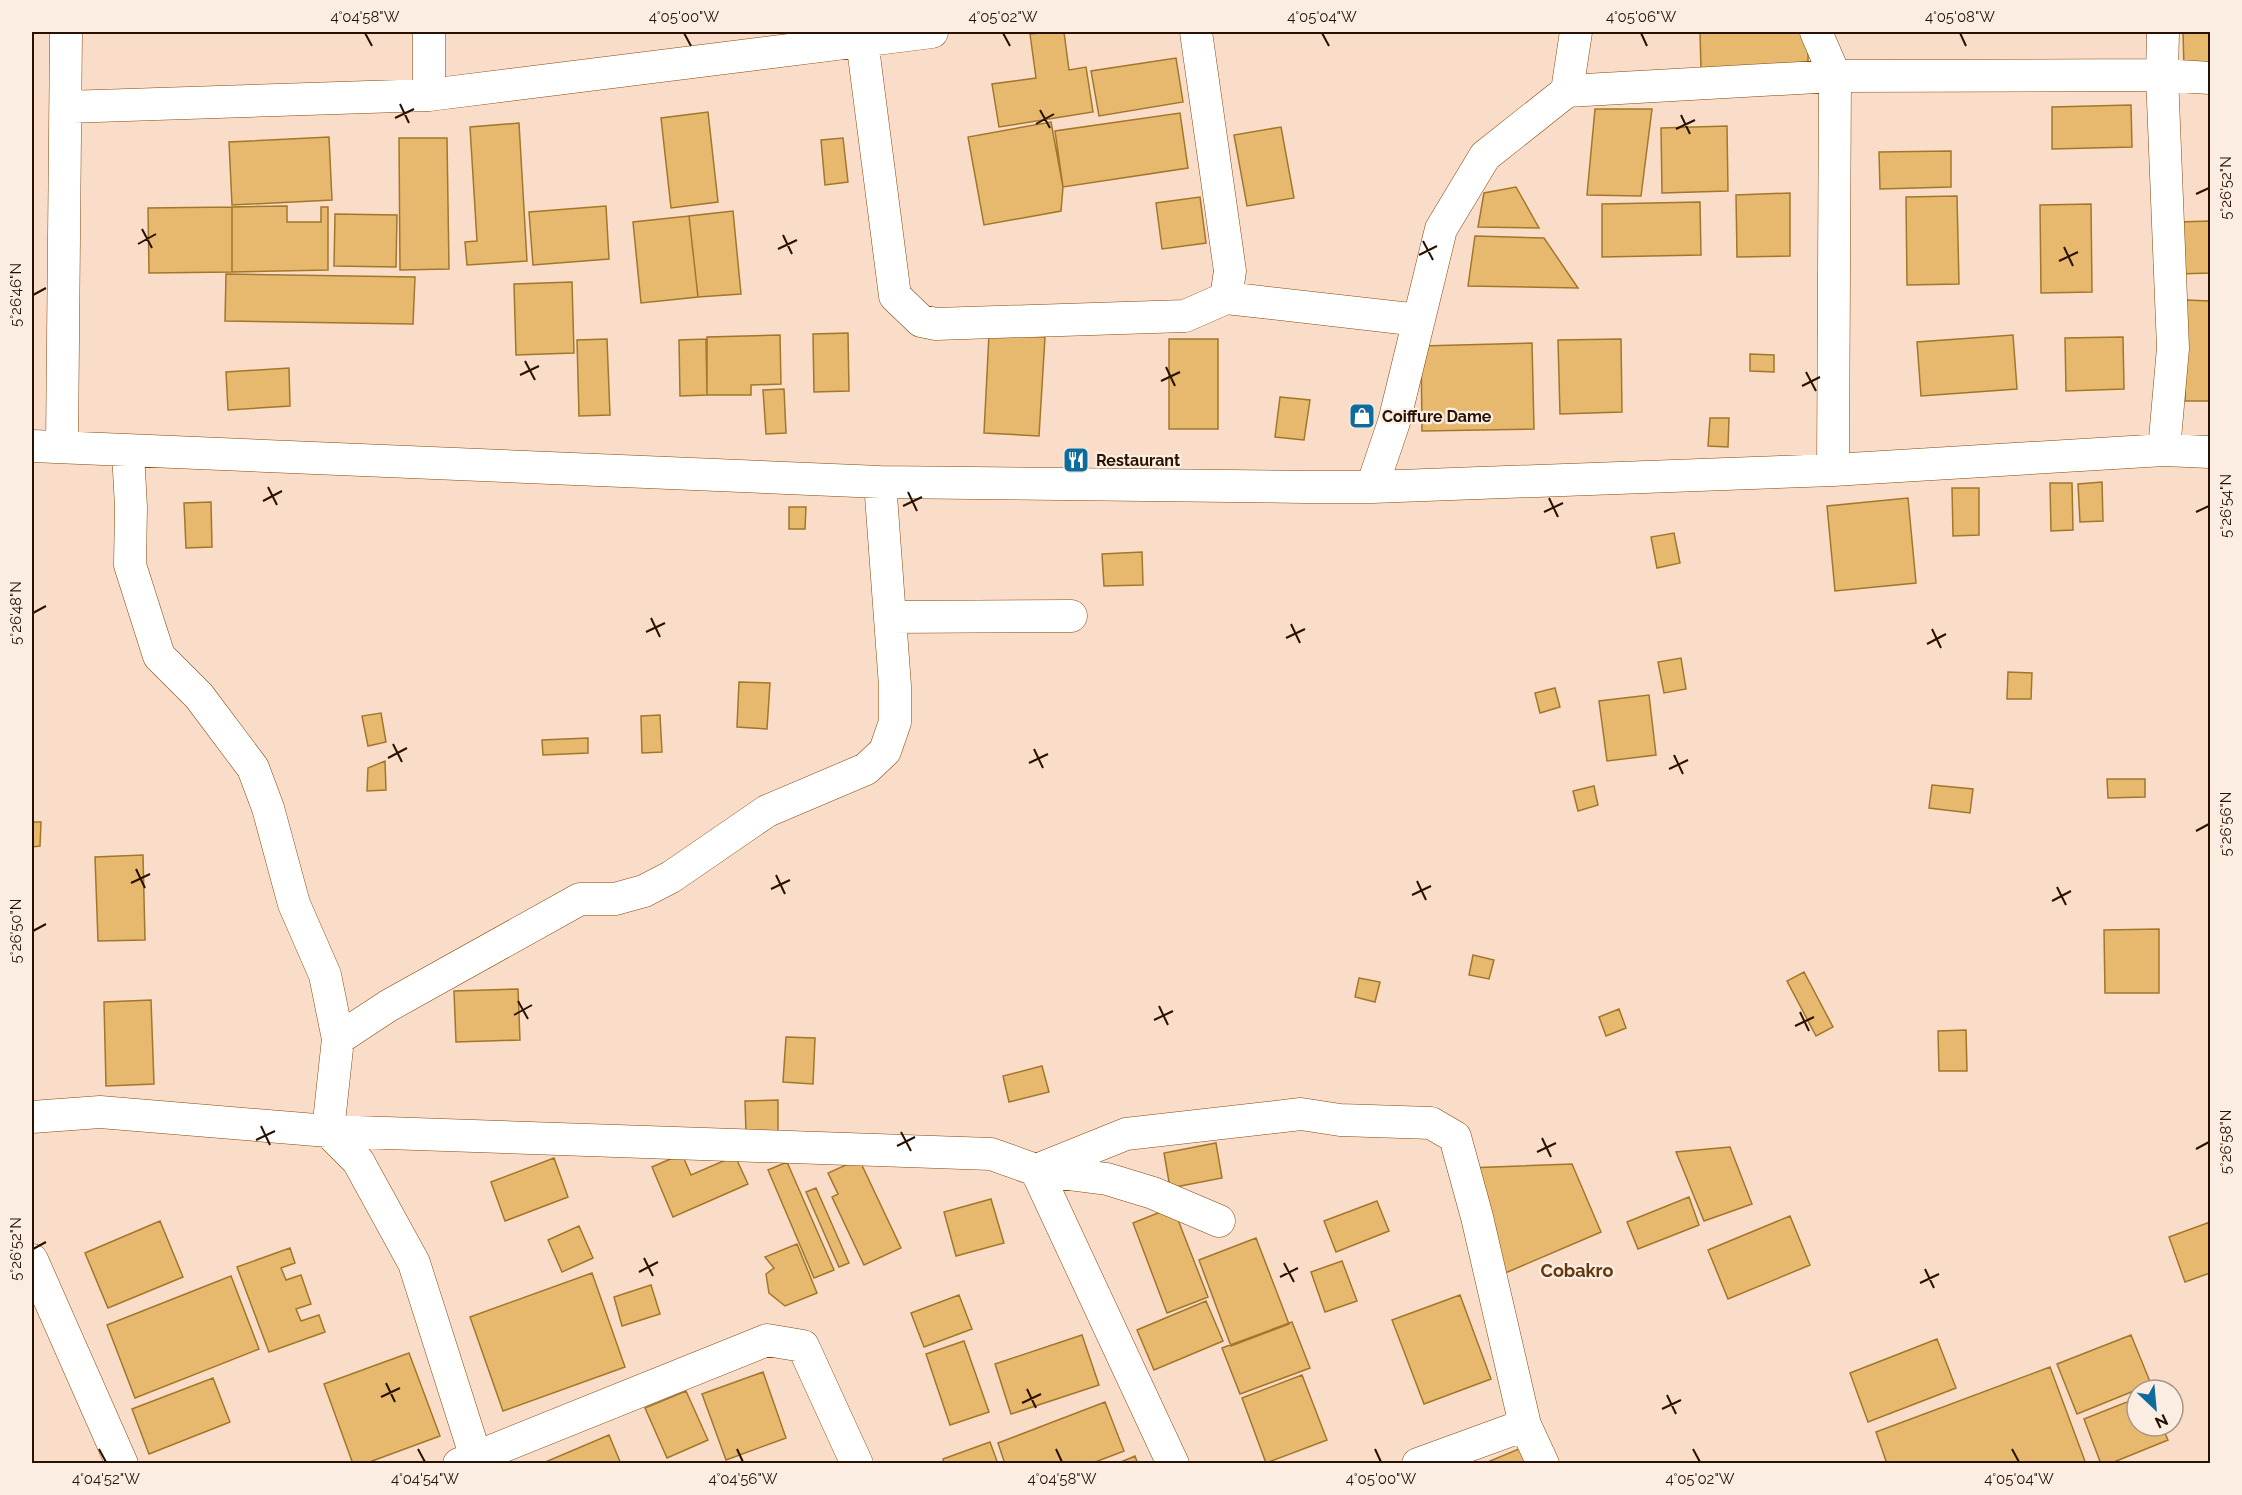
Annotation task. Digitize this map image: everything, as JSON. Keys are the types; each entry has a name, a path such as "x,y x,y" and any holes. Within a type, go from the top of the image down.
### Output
{"street":[{"path":"66,32 66,107 47,446 128,452 217,453 880,482 1372,487 1833,470 2164,450 2211,452"},
{"path":"429,32 429,95"},
{"path":"66,107 429,95 932,32"},
{"path":"1196,32 1230,271 1226,298"},
{"path":"1567,91 1576,32"},
{"path":"1816,32 1835,76 1833,470"},
{"path":"2163,32 2162,75 2173,348 2164,450"},
{"path":"862,40 896,296 921,321 936,324 1185,316 1226,298 1419,320"},
{"path":"1372,487 1394,422 1441,229 1485,156 1567,91 1835,76 2162,75 2211,78"},
{"path":"128,452 131,507 130,565 159,656 199,696 253,768 268,808 294,904 325,975 338,1039 328,1131"},
{"path":"338,1039 388,1006 580,899 615,899 644,891 671,877 767,811 866,769 885,751 895,722 880,482"},
{"path":"890,617 1071,616"},
{"path":"32,1117 100,1112 328,1131 991,1154 1036,1170 1107,1179 1153,1193 1220,1221"},
{"path":"1036,1170 1126,1134 1301,1114 1340,1120 1431,1123 1455,1137 1477,1217 1525,1425 1543,1464"},
{"path":"328,1131 358,1161 414,1263 471,1461 767,1340 803,1346 857,1464"},
{"path":"1036,1170 1173,1464"},
{"path":"32,1260 122,1464"},
{"path":"1419,1464 1525,1425"}],"building":[{"path":"1064,32 1069,70 1086,67 1093,112 999,127 992,84 1036,78 1030,34"},
{"path":"1700,32 1808,32 1808,68 1701,70"},
{"path":"2183,32 2210,32 2210,67 2184,68"},
{"path":"1176,58 1183,102 1099,116 1091,71"},
{"path":"2131,105 2132,147 2052,149 2052,107"},
{"path":"1595,109 1652,109 1641,196 1587,195"},
{"path":"708,112 718,202 671,208 661,118"},
{"path":"1180,113 1188,168 1063,187 1055,131"},
{"path":"1051,122 1063,187 1061,211 984,225 968,137"},
{"path":"519,123 527,261 467,265 465,242 477,241 470,127"},
{"path":"1727,126 1728,191 1662,193 1661,128"},
{"path":"1281,127 1294,198 1247,206 1234,135"},
{"path":"329,137 332,200 232,205 229,142"},
{"path":"399,138 447,138 449,269 400,270"},
{"path":"843,138 848,182 825,185 821,140"},
{"path":"1951,151 1951,187 1880,189 1879,152"},
{"path":"1516,187 1539,228 1478,227 1484,193"},
{"path":"1790,193 1790,256 1737,257 1736,195"},
{"path":"1957,196 1959,284 1907,285 1906,197"},
{"path":"1200,197 1206,243 1162,249 1156,203"},
{"path":"1700,202 1701,255 1602,257 1602,204"},
{"path":"2091,204 2092,292 2041,293 2040,205"},
{"path":"287,206 287,222 321,222 321,207 328,207 328,270 232,272 232,207"},
{"path":"606,206 609,259 533,265 529,212"},
{"path":"232,207 232,272 149,273 148,208"},
{"path":"733,211 741,294 698,297 689,216"},
{"path":"335,214 397,215 396,267 334,266"},
{"path":"689,216 698,297 641,303 633,222"},
{"path":"2210,221 2210,273 2178,274 2178,222"},
{"path":"1475,236 1544,238 1578,288 1468,286"},
{"path":"226,274 415,277 413,324 225,321"},
{"path":"572,282 574,353 516,355 514,284"},
{"path":"2186,300 2210,301 2210,401 2185,401"},
{"path":"848,333 849,391 814,392 813,334"},
{"path":"989,334 1045,337 1039,436 984,433"},
{"path":"780,335 781,384 751,385 751,395 707,395 707,337"},
{"path":"2013,335 2017,389 1921,396 1917,342"},
{"path":"2123,337 2124,389 2066,391 2065,338"},
{"path":"607,339 610,415 579,416 577,340"},
{"path":"706,339 707,395 680,396 679,340"},
{"path":"1169,339 1218,339 1218,429 1169,429"},
{"path":"1621,339 1622,412 1560,414 1558,340"},
{"path":"1532,343 1534,429 1422,431 1421,346"},
{"path":"1750,354 1774,355 1774,372 1750,371"},
{"path":"289,368 290,406 228,410 226,372"},
{"path":"784,389 786,433 766,434 763,390"},
{"path":"1280,397 1310,400 1304,440 1275,437"},
{"path":"1710,418 1729,418 1728,447 1708,446"},
{"path":"2102,482 2103,521 2080,522 2078,484"},
{"path":"2050,483 2072,483 2073,530 2051,531"},
{"path":"1952,488 1979,488 1979,535 1953,536"},
{"path":"1908,498 1916,583 1835,591 1827,506"},
{"path":"211,502 212,547 186,548 184,503"},
{"path":"789,507 806,507 805,529 789,529"},
{"path":"1674,533 1680,563 1657,568 1651,537"},
{"path":"1142,552 1143,585 1104,586 1102,554"},
{"path":"1681,658 1686,689 1664,693 1658,662"},
{"path":"2008,672 2032,673 2031,699 2007,699"},
{"path":"739,682 770,683 767,729 737,727"},
{"path":"1555,688 1560,707 1540,713 1535,693"},
{"path":"1649,695 1656,755 1607,761 1599,701"},
{"path":"381,713 386,742 368,746 362,716"},
{"path":"660,715 662,752 642,753 641,716"},
{"path":"588,738 588,753 543,755 542,740"},
{"path":"385,761 386,790 367,791 368,768"},
{"path":"2107,779 2145,779 2145,797 2108,798"},
{"path":"1932,785 1973,789 1970,813 1929,808"},
{"path":"1594,786 1598,805 1578,811 1573,791"},
{"path":"32,822 41,822 40,846 32,847"},
{"path":"143,855 145,940 98,941 95,857"},
{"path":"2159,929 2159,993 2105,993 2104,930"},
{"path":"1473,955 1494,960 1489,979 1469,975"},
{"path":"1804,972 1833,1027 1816,1036 1787,981"},
{"path":"1359,978 1380,982 1375,1002 1355,997"},
{"path":"518,989 520,1040 456,1042 454,991"},
{"path":"151,1000 154,1084 106,1086 104,1002"},
{"path":"1619,1009 1626,1028 1606,1036 1599,1017"},
{"path":"1966,1030 1967,1071 1939,1071 1938,1031"},
{"path":"786,1037 815,1038 813,1084 783,1082"},
{"path":"1042,1066 1049,1092 1009,1102 1003,1076"},
{"path":"778,1100 778,1132 746,1133 745,1101"},
{"path":"1216,1143 1222,1178 1170,1188 1164,1153"},
{"path":"1730,1147 1752,1204 1704,1221 1676,1152"},
{"path":"682,1154 691,1175 735,1156 748,1184 673,1217 652,1167"},
{"path":"554,1158 568,1197 505,1221 491,1182"},
{"path":"859,1159 901,1248 864,1265 832,1197 838,1194 828,1173"},
{"path":"787,1162 834,1270 814,1278 768,1170"},
{"path":"1572,1164 1601,1232 1503,1274 1467,1168"},
{"path":"816,1188 849,1263 839,1267 806,1192"},
{"path":"1689,1197 1699,1225 1638,1249 1627,1222"},
{"path":"991,1199 1004,1243 956,1256 944,1212"},
{"path":"1377,1201 1389,1231 1336,1252 1324,1221"},
{"path":"1173,1207 1208,1297 1167,1313 1133,1223"},
{"path":"1790,1216 1810,1265 1728,1299 1708,1250"},
{"path":"160,1221 183,1277 108,1308 85,1253"},
{"path":"2210,1222 2210,1273 2185,1282 2169,1237"},
{"path":"579,1226 593,1258 562,1272 548,1240"},
{"path":"1256,1238 1289,1324 1231,1346 1199,1260"},
{"path":"797,1244 817,1293 785,1306 769,1293 766,1274 774,1268 765,1257"},
{"path":"290,1248 295,1263 281,1268 286,1280 301,1275 311,1304 296,1309 301,1321 319,1315 325,1332 269,1352 237,1267"},
{"path":"1342,1261 1357,1301 1325,1312 1311,1272"},
{"path":"592,1273 625,1367 503,1411 470,1317"},
{"path":"231,1276 259,1349 135,1398 107,1325"},
{"path":"651,1285 660,1314 622,1326 614,1297"},
{"path":"959,1295 972,1329 924,1347 911,1313"},
{"path":"1460,1295 1491,1379 1424,1404 1392,1320"},
{"path":"1206,1301 1223,1341 1154,1370 1137,1330"},
{"path":"1292,1322 1310,1368 1240,1394 1222,1348"},
{"path":"1082,1335 1099,1385 1011,1414 995,1364"},
{"path":"2131,1335 2149,1378 2125,1378 2125,1395 2077,1414 2057,1364"},
{"path":"1937,1339 1956,1388 1868,1422 1850,1373"},
{"path":"964,1341 989,1412 950,1425 926,1354"},
{"path":"409,1353 440,1436 364,1464 353,1464 324,1384"},
{"path":"2050,1367 2086,1464 1887,1464 1876,1432"},
{"path":"763,1372 786,1438 726,1460 702,1394"},
{"path":"1302,1375 1327,1440 1266,1463 1242,1398"},
{"path":"213,1378 230,1422 149,1454 132,1409"},
{"path":"686,1391 708,1440 667,1458 645,1408"},
{"path":"1105,1402 1124,1451 1090,1464 1005,1464 998,1443"},
{"path":"2125,1403 2125,1438 2167,1438 2168,1440 2109,1464 2101,1464 2084,1419"},
{"path":"609,1435 621,1464 543,1464 543,1463"},
{"path":"990,1442 998,1464 944,1464 943,1459"},
{"path":"1526,1446 1533,1464 1483,1464"},
{"path":"1135,1456 1138,1464 1116,1464"}],"place":[{"name":"Coiffure Dame","path":"1362,416"},
{"name":"Restaurant","path":"1076,460"}],"district":[{"name":"Cobakro","path":"1577,1270"}]}
